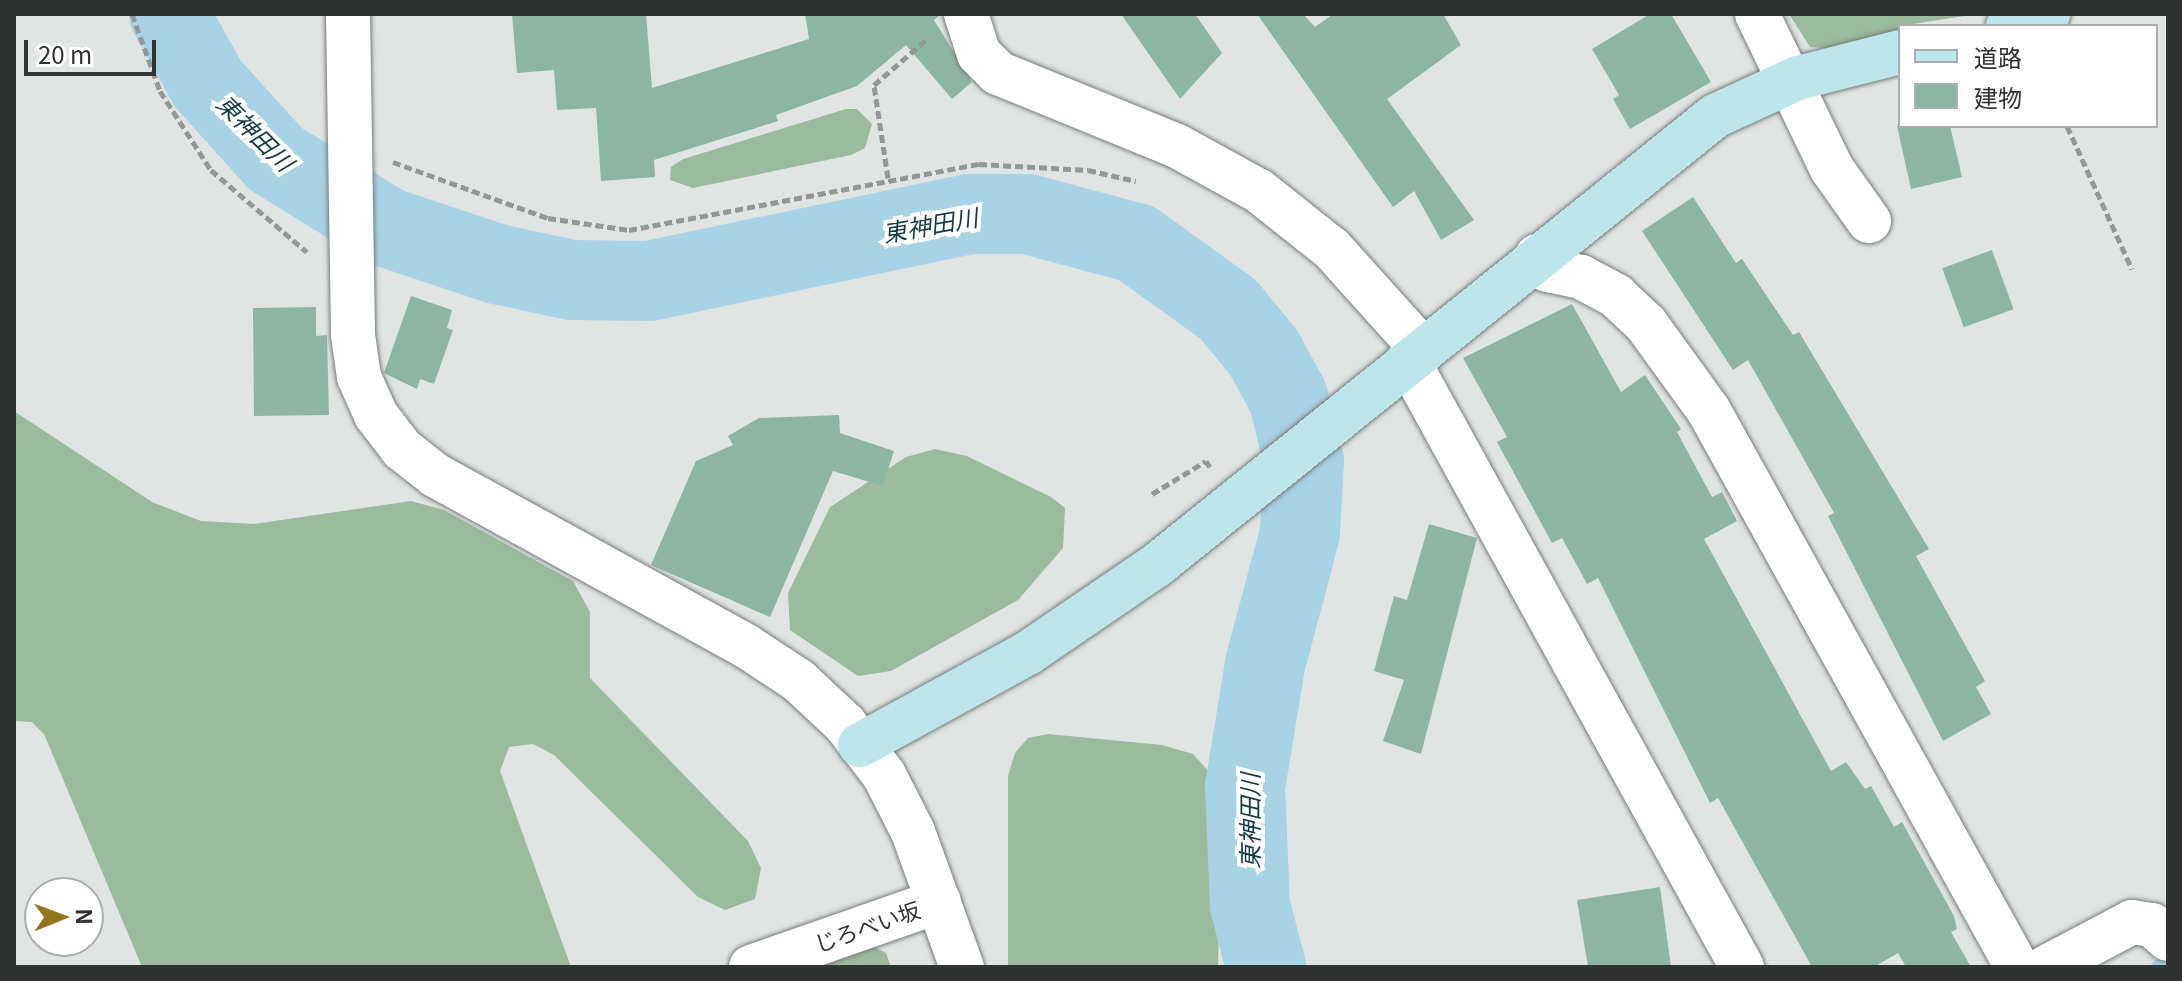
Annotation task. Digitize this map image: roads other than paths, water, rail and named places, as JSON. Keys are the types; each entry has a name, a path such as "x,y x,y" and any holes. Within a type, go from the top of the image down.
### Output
{"street":[{"path":"348,14 352,274 359,377 376,415 402,449 435,475 746,646 799,681 860,745 913,832 962,967"},
{"path":"1757,14 1832,169 1869,221"},
{"path":"2015,24 2048,14"},
{"path":"949,24 998,73 1177,146 1259,191 1332,249 1415,355 1742,967"},
{"path":"860,745 1094,611 1235,483 1346,412 1677,141 1789,81 1898,53"},
{"path":"1537,256 1548,270 1581,277 1616,296 1646,324 1709,411 2017,967"},
{"name":"じろべい坂","path":"751,967 939,901"},
{"path":"2047,967 2132,922 2152,925 2168,939"}],"waterway":[{"name":"東神田川","path":"169,14 208,84 276,159 386,227 497,264 572,280 649,281 970,214 1027,214 1136,243 1228,309 1264,353 1288,397 1304,461 1300,533 1265,665 1245,787 1250,905 1266,967"},
{"path":"2158,967 2168,960"}]}
